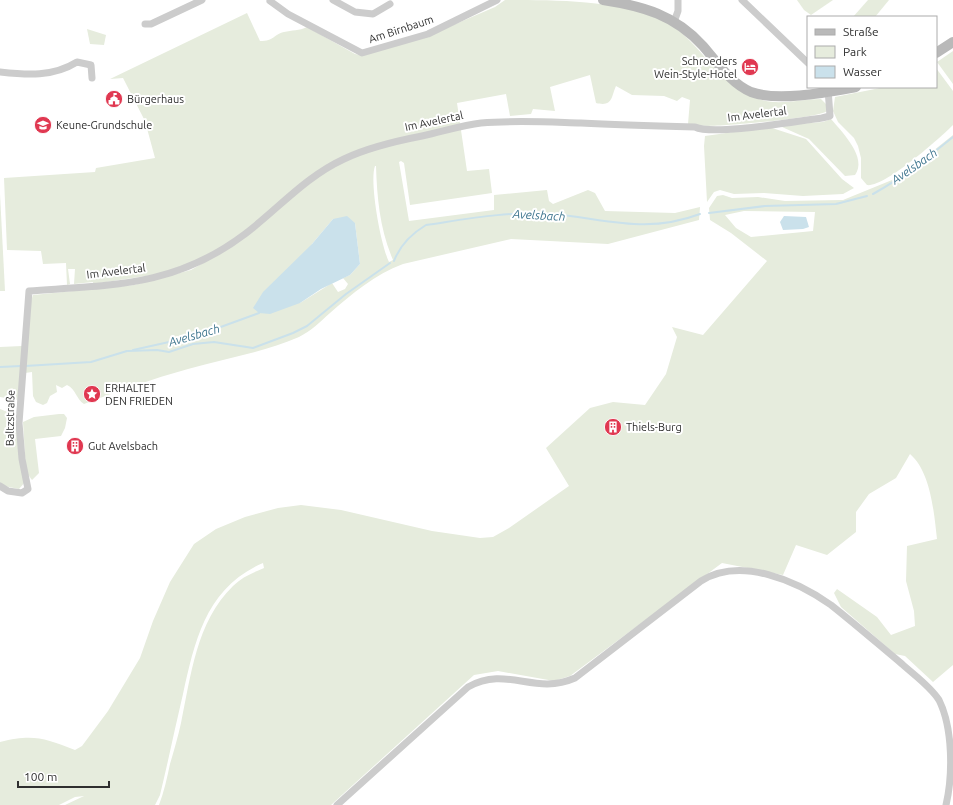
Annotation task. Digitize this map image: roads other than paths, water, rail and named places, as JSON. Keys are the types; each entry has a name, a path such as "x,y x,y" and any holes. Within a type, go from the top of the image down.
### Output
{"main road":[{"path":"603,0 636,5 656,12 674,22 694,37 735,83 751,92 782,96 842,88"},
{"path":"937,52 953,42"}],"street":[{"path":"145,24 151,24 189,3 202,0"},
{"path":"333,0 355,12 373,14 390,4"},
{"name":"Am Birnbaum","path":"270,1 288,14 362,53 428,34 497,0"},
{"path":"674,22 678,10 678,0"},
{"path":"742,0 807,62"},
{"path":"0,72 38,74 50,73 68,68 77,62 91,65 92,78"},
{"name":"Im Avelertal","path":"29,291 130,283 147,280 190,267 216,254 246,234 304,184 329,166 365,151 397,141 480,123 521,121 695,127 700,130 719,130 828,117 830,112 828,89"},
{"name":"Baltzstraße","path":"0,486 8,491 22,493 28,489 20,440 22,381 29,291"},
{"path":"337,805 468,687 479,681 502,677 517,681 549,685 564,684 575,678 701,581 708,577 729,571 752,572 775,577 816,594 831,604 923,682 939,700 946,716 952,748 948,795 945,805"}],"water":[{"path":"347,216 355,223 360,264 350,275 321,289 300,303 270,314 259,313 253,308 263,292 312,244 333,219"},
{"path":"784,216 806,217 809,227 803,229 783,230 780,222"}],"waterway":[{"name":"Avelsbach","path":"873,194 924,160 953,137"},
{"name":"Avelsbach","path":"709,213 765,206 836,204 867,196"},
{"name":"Avelsbach","path":"394,261 399,250 407,240 426,225 488,216 534,213 642,224 680,220 700,214"},
{"name":"Avelsbach","path":"128,351 157,350 169,352 193,344 214,342 253,348 293,333 307,326 346,294 390,263"},
{"name":"Avelsbach","path":"133,350 196,336 259,313"},
{"name":"Avelsbach","path":"25,366 91,362 127,351"},
{"name":"Avelsbach","path":"0,367 21,366"}],"place":[{"name":"Schroeders Wein-Style-Hotel","path":"750,67"},
{"name":"Bürgerhaus","path":"114,99"},
{"name":"Keune-Grundschule","path":"43,125"},
{"name":"ERHALTET DEN FRIEDEN","path":"92,394"},
{"name":"Thiels-Burg","path":"613,427"},
{"name":"Gut Avelsbach","path":"75,446"}]}
